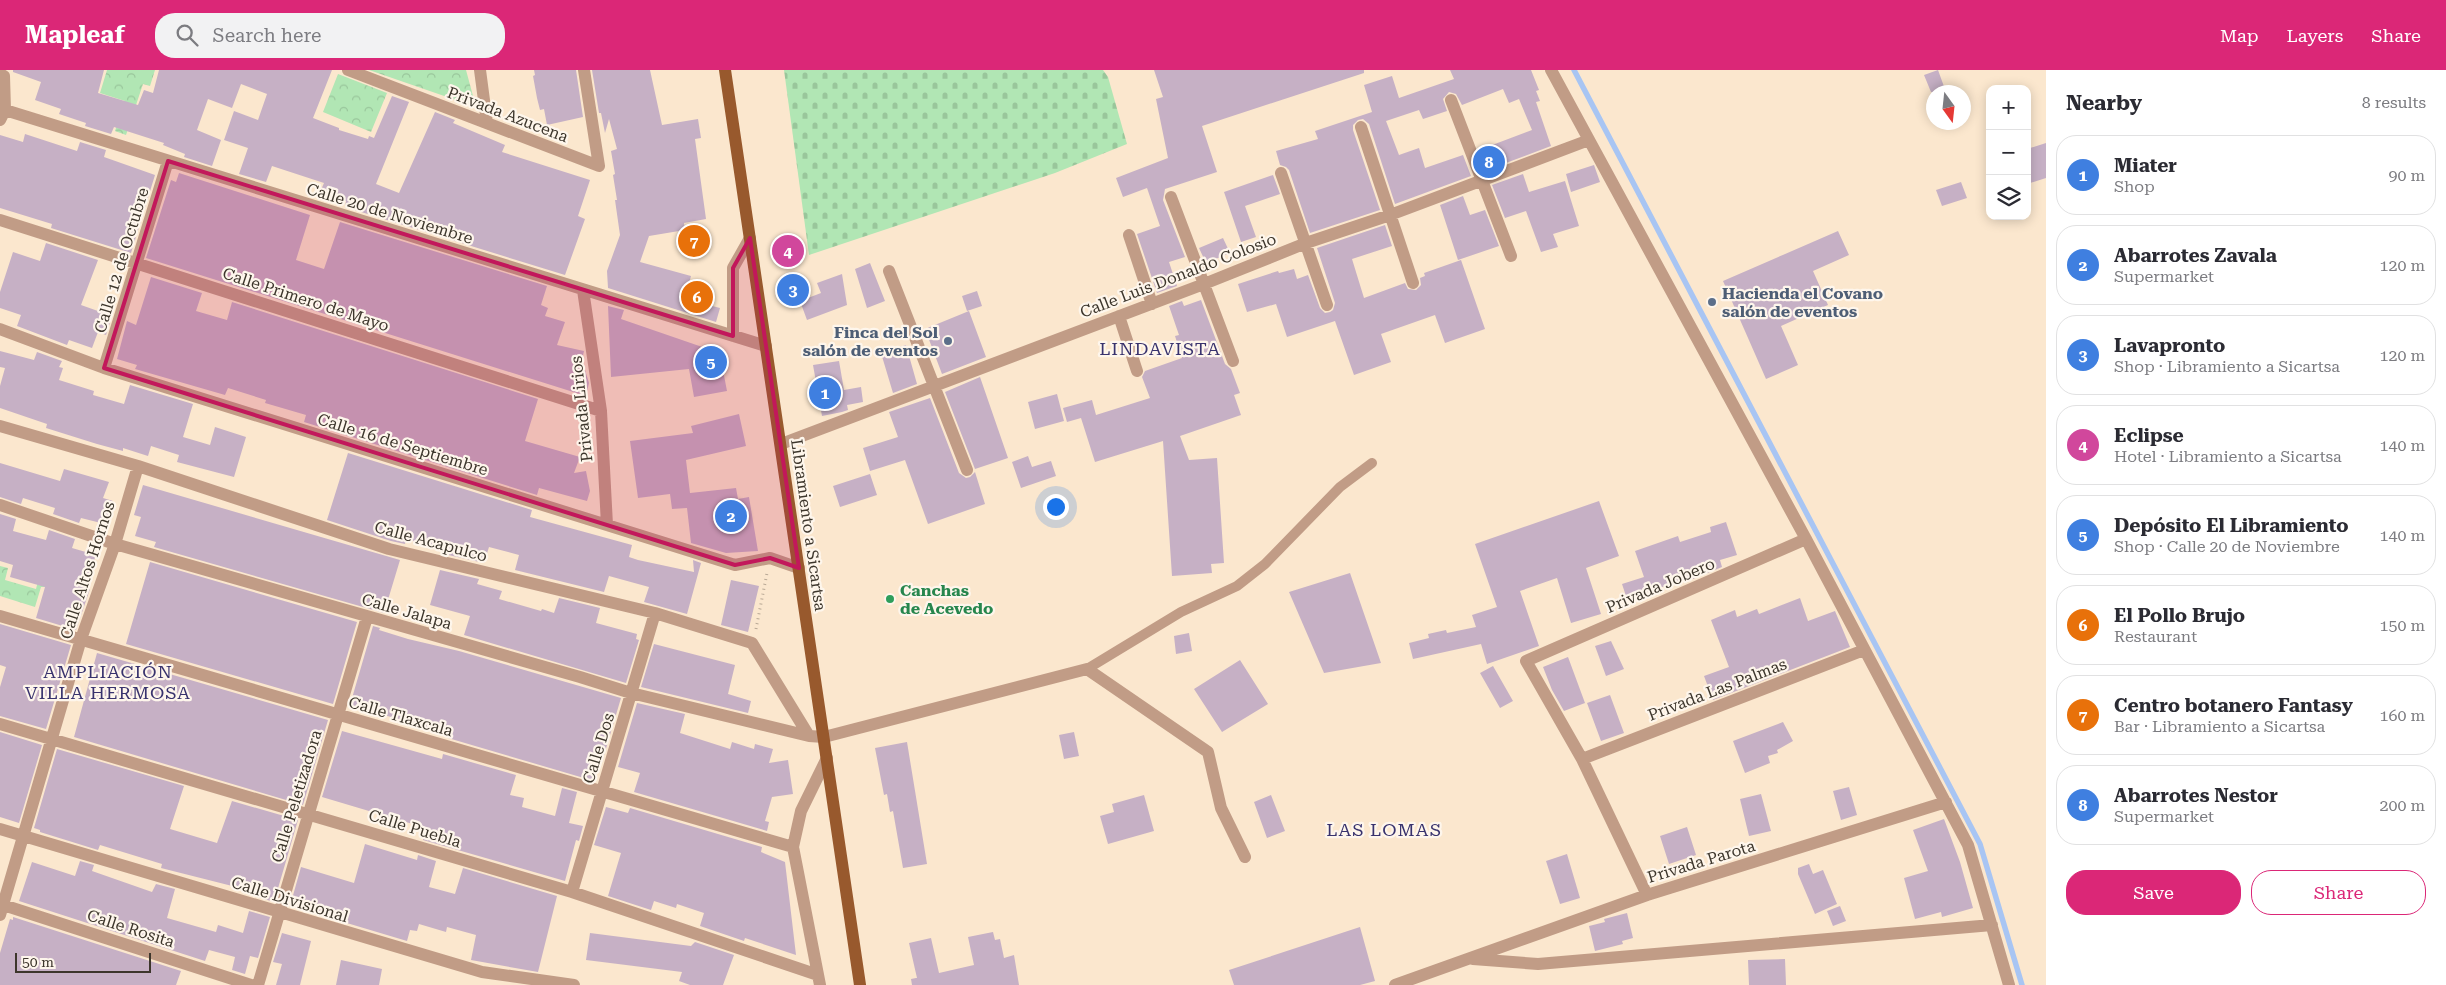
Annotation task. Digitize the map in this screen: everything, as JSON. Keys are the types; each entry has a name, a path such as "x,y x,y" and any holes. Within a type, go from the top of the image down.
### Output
{"main road":[{"name":"Libramiento a Sicartsa","path":"725,70 860,985"}],"street":[{"name":"Privada Azucena","path":"348,70 599,166 584,70"},
{"path":"480,70 487,123"},
{"path":"1551,70 1806,540 1968,845 2009,985"},
{"path":"0,74 4,76 2,115"},
{"path":"1451,100 1511,256"},
{"name":"Calle 20 de Noviembre","path":"2,115 168,161 766,346"},
{"path":"1361,127 1413,282"},
{"name":"Calle Luis Donaldo Colosio","path":"781,444 1152,304 1306,243 1390,215 1589,140"},
{"name":"Calle 12 de Octubre","path":"104,368 168,161"},
{"path":"1281,174 1326,305"},
{"path":"1171,197 1233,361"},
{"name":"Calle Primero de Mayo","path":"0,220 601,411"},
{"path":"1129,236 1152,304"},
{"path":"733,336 733,268 750,238"},
{"path":"889,271 967,470"},
{"name":"Privada Lirios","path":"583,290 601,411 607,525"},
{"path":"1119,316 1137,371"},
{"name":"Calle 16 de Septiembre","path":"0,329 104,368 735,565 770,558"},
{"name":"Calle Acapulco","path":"0,426 138,466 388,548 655,613 752,643"},
{"name":"Calle Altos Hornos","path":"1,908 81,639 115,544 138,466"},
{"name":"Calle Jalapa","path":"0,505 115,544 580,677 631,694 809,736 824,737 1087,669"},
{"name":"Privada Jobero","path":"1582,759 1526,661 1806,540"},
{"path":"770,558 799,568"},
{"name":"Calle Dos","path":"572,892 655,613"},
{"name":"Calle Tlaxcala","path":"0,616 792,847"},
{"name":"Calle Peletizadora","path":"258,985 367,617"},
{"path":"752,643 809,736"},
{"name":"Privada Las Palmas","path":"1582,759 1864,650"},
{"path":"1087,669 1208,752 1221,808 1245,857"},
{"name":"Calle Puebla","path":"0,724 572,892 819,980"},
{"path":"819,980 792,847 801,811 828,758"},
{"path":"1582,759 1647,895"},
{"name":"Privada Parota","path":"1395,985 1647,895 1946,802"},
{"name":"Calle Divisional","path":"0,829 482,972 574,985"},
{"name":"Calle Rosita","path":"1,908 251,985"},
{"path":"1468,958 1538,964 1992,925"}],"lane":[{"path":"1087,669 1181,612 1237,586 1277,552 1340,486 1372,463"}],"path":[{"path":"752,643 770,558"}],"highlighted area":[{"path":"168,161 733,336 733,268 750,238 799,568 770,558 735,565 104,368"}],"green space":[{"path":"107,70 155,70 150,86 143,84 126,135 115,131 125,101 100,93"},
{"path":"369,70 466,70 476,107"},
{"path":"784,70 1103,70 1108,77 1127,144 1055,173 809,255"},
{"path":"338,74 387,93 371,132 323,112"},
{"path":"0,566 8,568 5,580 36,589 39,577 49,587 41,587 35,607 0,596"}],"building":[{"path":"13,70 104,70 98,93 138,105 144,90 153,93 159,70 332,70 313,118 339,128 339,130 368,139 369,136 374,138 392,96 409,102 376,184 399,193 435,112 455,120 453,123 505,145 502,152 590,180 578,216 585,219 565,275 345,207 346,201 320,192 324,183 272,166 266,182 239,174 248,148 224,140 234,111 258,120 267,94 241,84 232,108 208,99 197,130 221,140 212,166 184,157 185,154 163,145 164,143 114,127 111,134 85,126 86,123 59,114 61,109 35,100 41,82 13,72"},
{"path":"534,70 576,70 583,117 547,125 544,109 540,110 537,98 533,76 535,75"},
{"path":"592,70 650,70 662,125 698,119 701,138 695,139 706,219 684,223 685,230 649,236 640,262 691,276 685,299 720,308 716,322 608,288 607,271 620,235 615,200 617,200 613,175 615,174 611,151 617,149 609,119 605,133 601,113 599,113"},
{"path":"1154,70 1364,70 1364,73 1202,126 1217,172 1165,189 1163,200 1185,257 1169,262 1177,286 1157,293 1137,234 1160,226 1147,188 1123,197 1116,178 1168,158 1156,99 1163,97"},
{"path":"1450,70 1531,70 1539,90 1536,91 1540,101 1536,102 1551,146 1487,170 1479,150 1532,130 1519,99 1509,103 1503,89 1462,105 1456,94 1449,92 1443,99 1447,111 1423,119 1419,110 1386,121 1399,155 1419,148 1425,168 1463,155 1471,176 1395,204 1369,124 1363,119 1358,120 1353,125 1353,130 1380,210 1310,233 1289,170 1280,165 1276,151 1318,139 1315,131 1372,112 1364,85 1392,76 1399,98 1454,79"},
{"path":"1938,70 1943,85 1928,85 1924,75"},
{"path":"25,134 77,151 80,142 106,150 104,157 155,175 131,253 51,228 52,224 0,208 0,135 23,142"},
{"path":"2046,143 2046,178 2031,183 2031,175 2031,148"},
{"path":"1594,165 1600,182 1571,192 1566,174"},
{"path":"179,173 310,215 296,260 324,269 340,222 547,286 541,305 548,308 545,316 565,322 557,345 584,351 582,360 589,383 586,396 146,258 171,180 176,182"},
{"path":"1523,174 1529,192 1565,181 1579,226 1553,234 1558,247 1541,252 1526,211 1505,218 1492,185"},
{"path":"1273,175 1280,194 1245,206 1256,237 1241,242 1224,192"},
{"path":"1961,182 1967,198 1942,206 1936,190"},
{"path":"1463,196 1470,215 1485,210 1499,246 1458,260 1440,205"},
{"path":"1385,225 1392,246 1352,259 1364,298 1405,283 1408,289 1416,290 1421,285 1420,278 1425,276 1424,273 1461,260 1485,329 1445,343 1435,315 1381,334 1391,362 1354,375 1335,321 1287,337 1276,304 1247,312 1238,284 1278,271 1279,273 1294,269 1297,279 1308,275 1320,308 1325,313 1330,312 1333,310 1335,303 1317,248"},
{"path":"1838,231 1849,255 1813,271 1828,305 1781,326 1798,365 1766,379 1723,281"},
{"path":"1223,238 1230,253 1206,263 1199,248"},
{"path":"46,243 98,260 81,305 112,316 106,335 98,332 92,348 69,340 67,345 17,326 21,315 0,308 0,292 13,252 40,261"},
{"path":"870,263 885,301 867,308 855,269"},
{"path":"842,274 847,305 807,320 800,301 821,293 817,283"},
{"path":"151,277 202,293 196,311 227,320 232,302 538,399 525,441 580,457 574,473 586,471 590,491 587,501 539,488 537,495 304,422 306,415 265,403 266,400 228,388 225,395 135,369 137,365 117,359 127,321 136,325"},
{"path":"977,291 982,306 967,311 962,296"},
{"path":"1201,300 1225,364 1231,369 1240,393 1234,395 1241,415 1180,436 1189,460 1217,458 1224,563 1211,564 1212,573 1172,576 1163,441 1095,462 1081,418 1067,422 1063,408 1092,400 1096,415 1150,398 1142,377 1145,371 1182,358 1175,336 1179,335 1169,306 1182,301 1184,306"},
{"path":"608,306 624,310 621,319 711,350 714,367 722,365 727,391 694,397 689,369 611,377"},
{"path":"969,311 986,357 942,374 925,329"},
{"path":"906,345 917,384 893,393 881,353"},
{"path":"0,351 34,360 37,352 62,361 59,367 63,368 59,380 94,391 93,395 124,404 130,385 193,404 183,437 210,445 215,427 246,437 234,477 177,462 179,455 151,446 148,456 123,448 123,451 97,444 46,428 47,424 0,408 0,386 5,368 0,367"},
{"path":"839,361 844,390 861,387 863,402 847,405 848,410 822,416 813,365"},
{"path":"980,377 1008,458 975,469 945,392"},
{"path":"1057,394 1064,421 1035,429 1028,402"},
{"path":"930,398 959,473 966,478 975,472 985,504 928,524 905,460 870,471 863,448 898,437 889,412"},
{"path":"739,414 746,446 686,460 690,493 736,488 738,499 749,497 758,551 726,553 691,543 687,508 672,509 670,494 638,498 630,441 693,433 691,426"},
{"path":"348,453 532,510 530,517 632,545 629,557 638,560 694,572 693,560 701,563 687,614 644,602 649,587 609,576 604,592 515,570 519,555 489,547 484,563 444,554 445,550 409,540 406,540 405,544 391,541 327,520"},
{"path":"1028,456 1032,467 1051,461 1056,476 1021,488 1012,462"},
{"path":"0,463 60,481 64,469 109,482 103,498 113,501 105,524 81,518 79,523 53,514 55,508 23,498 21,504 0,497"},
{"path":"870,474 877,495 840,507 833,486"},
{"path":"143,485 400,560 384,613 154,547 156,542 135,536 141,517 134,515"},
{"path":"1599,501 1619,556 1586,568 1601,614 1571,623 1557,578 1520,591 1539,646 1487,664 1481,644 1413,659 1409,643 1429,638 1428,634 1446,630 1447,633 1476,627 1472,615 1497,607 1475,544"},
{"path":"0,514 16,519 13,531 46,540 49,530 75,539 72,548 96,555 86,587 90,589 76,630 36,618 45,587 10,577 13,565 0,561"},
{"path":"1726,522 1737,555 1720,560 1722,567 1693,579 1693,577 1647,592 1648,595 1628,602 1622,584 1644,577 1635,551 1678,536 1680,542 1711,532 1710,527"},
{"path":"150,562 357,622 333,704 126,644"},
{"path":"440,570 479,579 477,584 502,591 499,599 541,611 542,609 554,613 559,598 600,608 596,623 637,634 636,639 639,640 626,683 464,635 470,616 430,605"},
{"path":"1350,573 1381,663 1324,673 1289,592"},
{"path":"731,580 759,586 748,632 721,625"},
{"path":"1800,598 1808,621 1835,611 1850,647 1713,700 1704,676 1729,667 1711,620 1735,610 1737,617 1757,609 1759,614"},
{"path":"0,624 71,645 46,729 0,716 0,687 6,667 0,665"},
{"path":"373,626 380,628 379,630 408,639 459,651 621,698 602,762 600,762 594,781 448,738 449,734 350,705"},
{"path":"1189,633 1192,651 1176,654 1174,636"},
{"path":"1611,641 1624,669 1606,676 1595,646"},
{"path":"654,644 735,665 728,694 751,701 748,713 641,687"},
{"path":"97,653 328,720 303,805 74,737"},
{"path":"1568,657 1585,703 1564,711 1552,690 1543,667"},
{"path":"1240,660 1268,704 1222,732 1194,689"},
{"path":"1493,666 1513,701 1500,708 1480,673"},
{"path":"1610,695 1624,733 1601,741 1587,703"},
{"path":"637,703 685,714 680,733 730,749 732,742 754,749 755,744 773,749 769,763 788,760 793,794 772,797 765,821 769,822 767,831 634,792 640,773 618,767"},
{"path":"1783,722 1793,741 1777,750 1778,753 1768,756 1770,763 1745,773 1733,741"},
{"path":"342,731 442,759 443,754 516,775 510,795 524,798 522,807 555,816 562,788 577,792 569,823 583,826 579,841 576,840 565,881 423,840 426,828 322,797"},
{"path":"0,732 42,745 19,823 0,817"},
{"path":"1074,732 1079,756 1064,759 1059,735"},
{"path":"907,742 927,864 903,868 893,811 890,812 887,794 884,795 875,748"},
{"path":"57,749 184,786 170,829 217,843 232,801 298,820 274,902 251,895 252,891 161,868 162,864 100,845 98,850 40,832 40,830 34,828"},
{"path":"1849,787 1857,815 1841,820 1833,791"},
{"path":"1761,794 1771,831 1749,836 1740,799"},
{"path":"1144,795 1154,831 1108,844 1100,816 1114,812 1112,804"},
{"path":"1271,795 1285,831 1267,838 1254,802"},
{"path":"606,807 628,813 630,808 762,847 761,852 785,862 796,955 745,938 744,941 700,926 704,913 677,904 676,908 654,901 651,910 608,896 621,853 594,845"},
{"path":"1944,819 1960,862 1973,908 1942,917 1941,912 1915,919 1904,878 1928,871 1913,830"},
{"path":"1687,827 1696,855 1669,864 1660,836"},
{"path":"365,844 417,860 418,855 436,861 429,887 455,894 463,868 557,896 538,972 471,960 476,935 447,927 446,932 419,924 417,931 410,930 407,941 290,906 301,867 354,883"},
{"path":"1567,854 1580,898 1560,904 1546,861"},
{"path":"80,861 94,865 92,871 152,892 156,884 175,889 167,918 216,932 218,925 243,933 249,911 270,917 258,958 250,956 245,974 232,970 235,957 209,950 205,961 19,901 32,862 75,876"},
{"path":"1809,864 1813,874 1823,870 1837,904 1815,914 1798,874 1798,868"},
{"path":"1840,906 1846,921 1833,926 1827,911"},
{"path":"1627,913 1633,938 1622,941 1623,944 1595,951 1589,926 1605,922 1604,919"},
{"path":"13,917 181,971 176,985 0,985 0,953 10,919 13,920"},
{"path":"1360,927 1375,981 1360,985 1234,985 1229,970"},
{"path":"993,932 995,940 1000,939 1004,958 1014,955 1019,985 912,985 911,979 917,978 909,943 931,938 939,973 974,965 968,937"},
{"path":"282,933 311,941 300,985 276,985 282,964 273,962"},
{"path":"590,933 691,946 695,942 734,955 723,985 690,985 679,981 682,972 586,960"},
{"path":"1785,959 1786,985 1749,985 1748,960"},
{"path":"341,960 382,969 379,985 336,985"}],"waterway":[{"path":"1574,70 1980,844 2022,985"}],"place":[{"name":"Abarrotes Nestor","path":"1489,162"},
{"name":"Centro botanero Fantasy","path":"694,241"},
{"name":"Eclipse","path":"788,251"},
{"name":"Lavapronto","path":"793,290"},
{"name":"El Pollo Brujo","path":"697,297"},
{"name":"Hacienda el Covano salón de eventos","path":"1712,302"},
{"name":"Finca del Sol salón de eventos","path":"948,341"},
{"name":"Depósito El Libramiento","path":"711,362"},
{"name":"Miater","path":"825,393"},
{"name":"Abarrotes Zavala","path":"731,516"},
{"name":"Canchas de Acevedo","path":"890,599"}],"district":[{"name":"LINDAVISTA","path":"1160,349"},
{"name":"AMPLIACIÓN VILLA HERMOSA","path":"108,682"},
{"name":"LAS LOMAS","path":"1384,830"}]}
